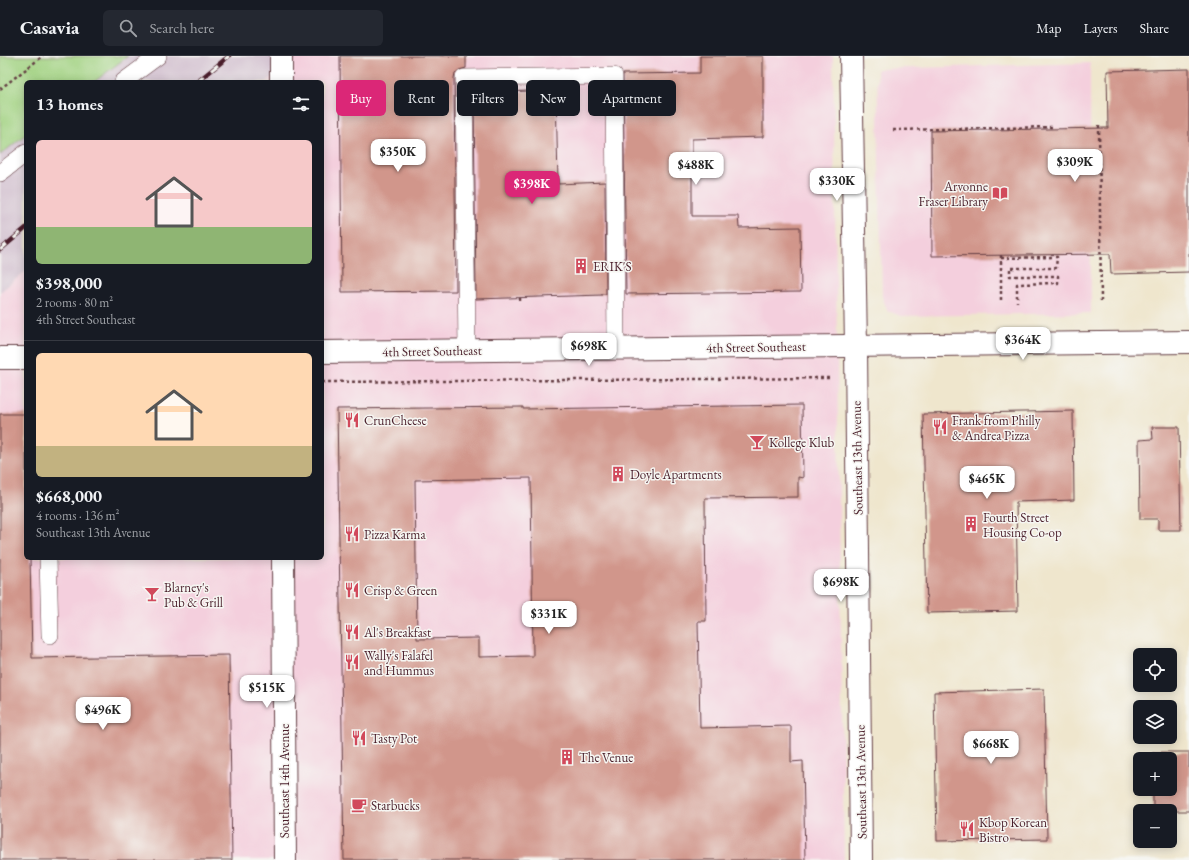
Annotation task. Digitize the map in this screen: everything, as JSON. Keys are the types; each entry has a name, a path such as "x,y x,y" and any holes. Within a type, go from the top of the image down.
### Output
{"street":[{"path":"281,56 281,80"},
{"name":"Southeast 13th Avenue","path":"851,56 856,346 861,860"},
{"name":"4th Street Southeast","path":"324,352 1189,342"},
{"path":"0,358 24,358"},
{"name":"Southeast 14th Avenue","path":"283,560 285,860"}],"lane":[{"path":"125,80 158,56"},
{"path":"467,350 464,78 614,76 616,349"},
{"path":"0,173 24,155"},
{"path":"48,560 50,635"}],"path":[{"path":"0,89 42,56"},
{"path":"1099,125 1101,301"},
{"path":"893,130 1053,127"},
{"path":"1001,302 1001,257 1057,257 1056,268 1010,268 1010,276 1058,276 1058,283 1017,284 1017,302"},
{"path":"520,298 520,303"},
{"path":"324,382 817,378 856,376"}],"shaded area":[{"path":"128,56 299,56 269,80 97,80"},
{"path":"299,56 833,56 844,860 0,860 0,292 24,273 24,560 324,560 324,80 269,80"},
{"path":"1090,63 1091,313 901,316 888,311 882,297 877,69"},
{"path":"24,136 24,273 0,292 0,155"}],"green space":[{"path":"0,56 128,56 97,80 24,80 24,136 0,155"}],"building":[{"path":"340,56 466,56 466,68 455,73 454,78 456,291 342,292 341,116 386,116 386,80 340,80"},
{"path":"700,56 763,56 763,137 692,139 692,216 738,216 739,228 800,227 801,292 626,294 624,116 676,116 676,80 623,80 623,74 700,73"},
{"path":"1189,69 1189,272 1111,274 1110,254 932,256 931,131 1108,128 1107,71"},
{"path":"518,91 526,91 526,116 557,116 558,184 605,182 606,294 476,299 474,116 518,116"},
{"path":"802,405 803,478 798,477 798,497 705,498 706,621 698,621 700,728 791,726 791,762 803,761 805,860 344,860 337,409 523,407 523,409","holes":["531,478 533,656 479,657 479,638 417,639 415,480"]},
{"name":"Fourth Street Housing Co-op","path":"1073,411 1074,500 1016,502 1018,611 927,613 923,414"},
{"path":"0,414 24,414 24,560 30,560 32,658 229,655 232,860 0,860"},
{"path":"1152,427 1179,427 1181,530 1158,530 1158,519 1140,519 1139,440 1153,439"},
{"path":"1044,689 1047,839 937,841 934,692"},
{"path":"1177,752 1189,752 1189,811 1177,811 1177,804 1153,804 1153,796 1177,796"}],"railway":[{"path":"199,80 229,56"},
{"path":"0,250 24,230"}],"place":[{"name":"Arvonne Fraser Library","path":"1000,193"},
{"name":"ERIK'S","path":"581,266"},
{"name":"CrunCheese","path":"352,420"},
{"name":"Frank from Philly & Andrea Pizza","path":"940,427"},
{"name":"Kollege Klub","path":"757,442"},
{"name":"Doyle Apartments","path":"618,474"},
{"name":"Fourth Street Housing Co-op","path":"971,524"},
{"name":"Pizza Karma","path":"352,534"},
{"name":"Crisp & Green","path":"352,590"},
{"name":"Blarney's Pub & Grill","path":"152,594"},
{"name":"Al's Breakfast","path":"352,632"},
{"name":"Wally's Falafel and Hummus","path":"352,662"},
{"name":"Tasty Pot","path":"359,738"},
{"name":"The Venue","path":"567,757"},
{"name":"Starbucks","path":"359,805"},
{"name":"Kbop Korean Bistro","path":"967,829"}]}
